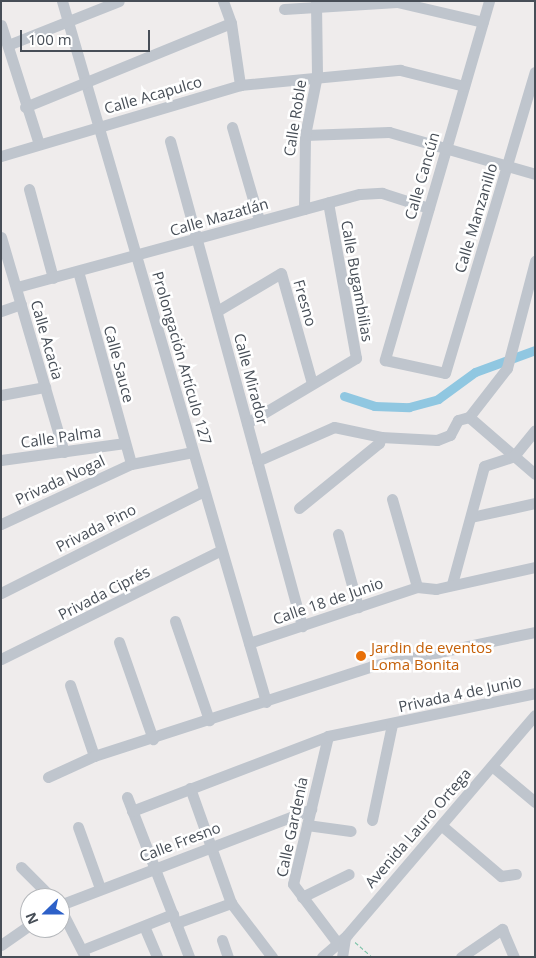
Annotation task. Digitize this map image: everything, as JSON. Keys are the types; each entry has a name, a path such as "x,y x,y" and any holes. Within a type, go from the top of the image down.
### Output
{"street":[{"name":"Prolongación Artículo 127","path":"62,1 100,126 220,551 266,702"},
{"path":"8,45 68,23 119,1"},
{"path":"223,1 231,23 240,85"},
{"name":"Calle Cancún","path":"385,360 489,1"},
{"path":"284,9 316,4 397,2 483,22"},
{"name":"Calle Roble","path":"304,209 305,135 317,75 316,4"},
{"path":"25,107 231,23"},
{"path":"1,25 25,107 39,144"},
{"name":"Calle Acapulco","path":"2,155 240,85 317,75 385,71 413,72 464,86"},
{"name":"Calle Manzanillo","path":"385,360 445,373 535,72"},
{"path":"232,127 259,220"},
{"path":"305,135 389,132 535,174"},
{"name":"Calle Mirador","path":"170,141 198,237 302,626"},
{"path":"29,189 53,278"},
{"name":"Calle Mazatlán","path":"17,288 328,202 382,193 429,208"},
{"name":"Calle Bugambilias","path":"247,423 356,358 328,202"},
{"name":"Calle Acacia","path":"1,237 64,452"},
{"path":"257,461 334,427 381,437 443,439 458,420 469,418 507,368 535,261"},
{"name":"Calle Sauce","path":"78,270 131,464"},
{"name":"Fresno","path":"217,311 280,273 312,383"},
{"path":"1,311 21,304"},
{"path":"1,395 45,387"},
{"path":"469,418 535,474"},
{"path":"535,430 514,456 484,466 452,584 535,567"},
{"path":"299,508 379,444 381,437"},
{"name":"Calle Palma","path":"1,460 125,443"},
{"name":"Privada Nogal","path":"1,524 131,464 193,452"},
{"name":"Privada Pino","path":"1,593 204,491"},
{"path":"392,499 417,587"},
{"path":"471,517 535,503"},
{"path":"338,534 358,607"},
{"name":"Privada Ciprés","path":"1,659 220,551"},
{"name":"Calle 18 de Junio","path":"249,643 417,587 436,589 452,584"},
{"path":"175,622 209,720"},
{"path":"48,777 94,756 153,740 398,658 535,632"},
{"path":"119,642 153,740"},
{"path":"70,685 94,756"},
{"name":"Privada 4 de Junio","path":"132,811 328,736 535,693"},
{"name":"Avenida Lauro Ortega","path":"322,957 342,938 535,715"},
{"path":"372,820 392,724"},
{"name":"Calle Gardenía","path":"328,736 293,884 302,897 342,938"},
{"path":"492,766 535,802"},
{"path":"190,788 231,903 272,957"},
{"path":"127,797 190,957"},
{"name":"Calle Fresno","path":"70,902 100,888 311,809"},
{"path":"307,825 351,831"},
{"path":"441,825 502,876 516,874"},
{"path":"78,827 100,888"},
{"path":"21,867 42,888"},
{"path":"302,897 349,874"},
{"path":"70,926 84,953 144,926 231,903"},
{"path":"144,926 157,957"},
{"path":"462,957 502,928 514,957"},
{"path":"1,944 20,932"},
{"path":"342,938 342,957"},
{"path":"222,940 228,957"}],"path":[{"path":"342,938 372,957"}],"waterway":[{"path":"344,396 374,406 409,407 438,399 475,372 535,350"}],"place":[{"name":"Jardin de eventos Loma Bonita","path":"361,656"}]}
